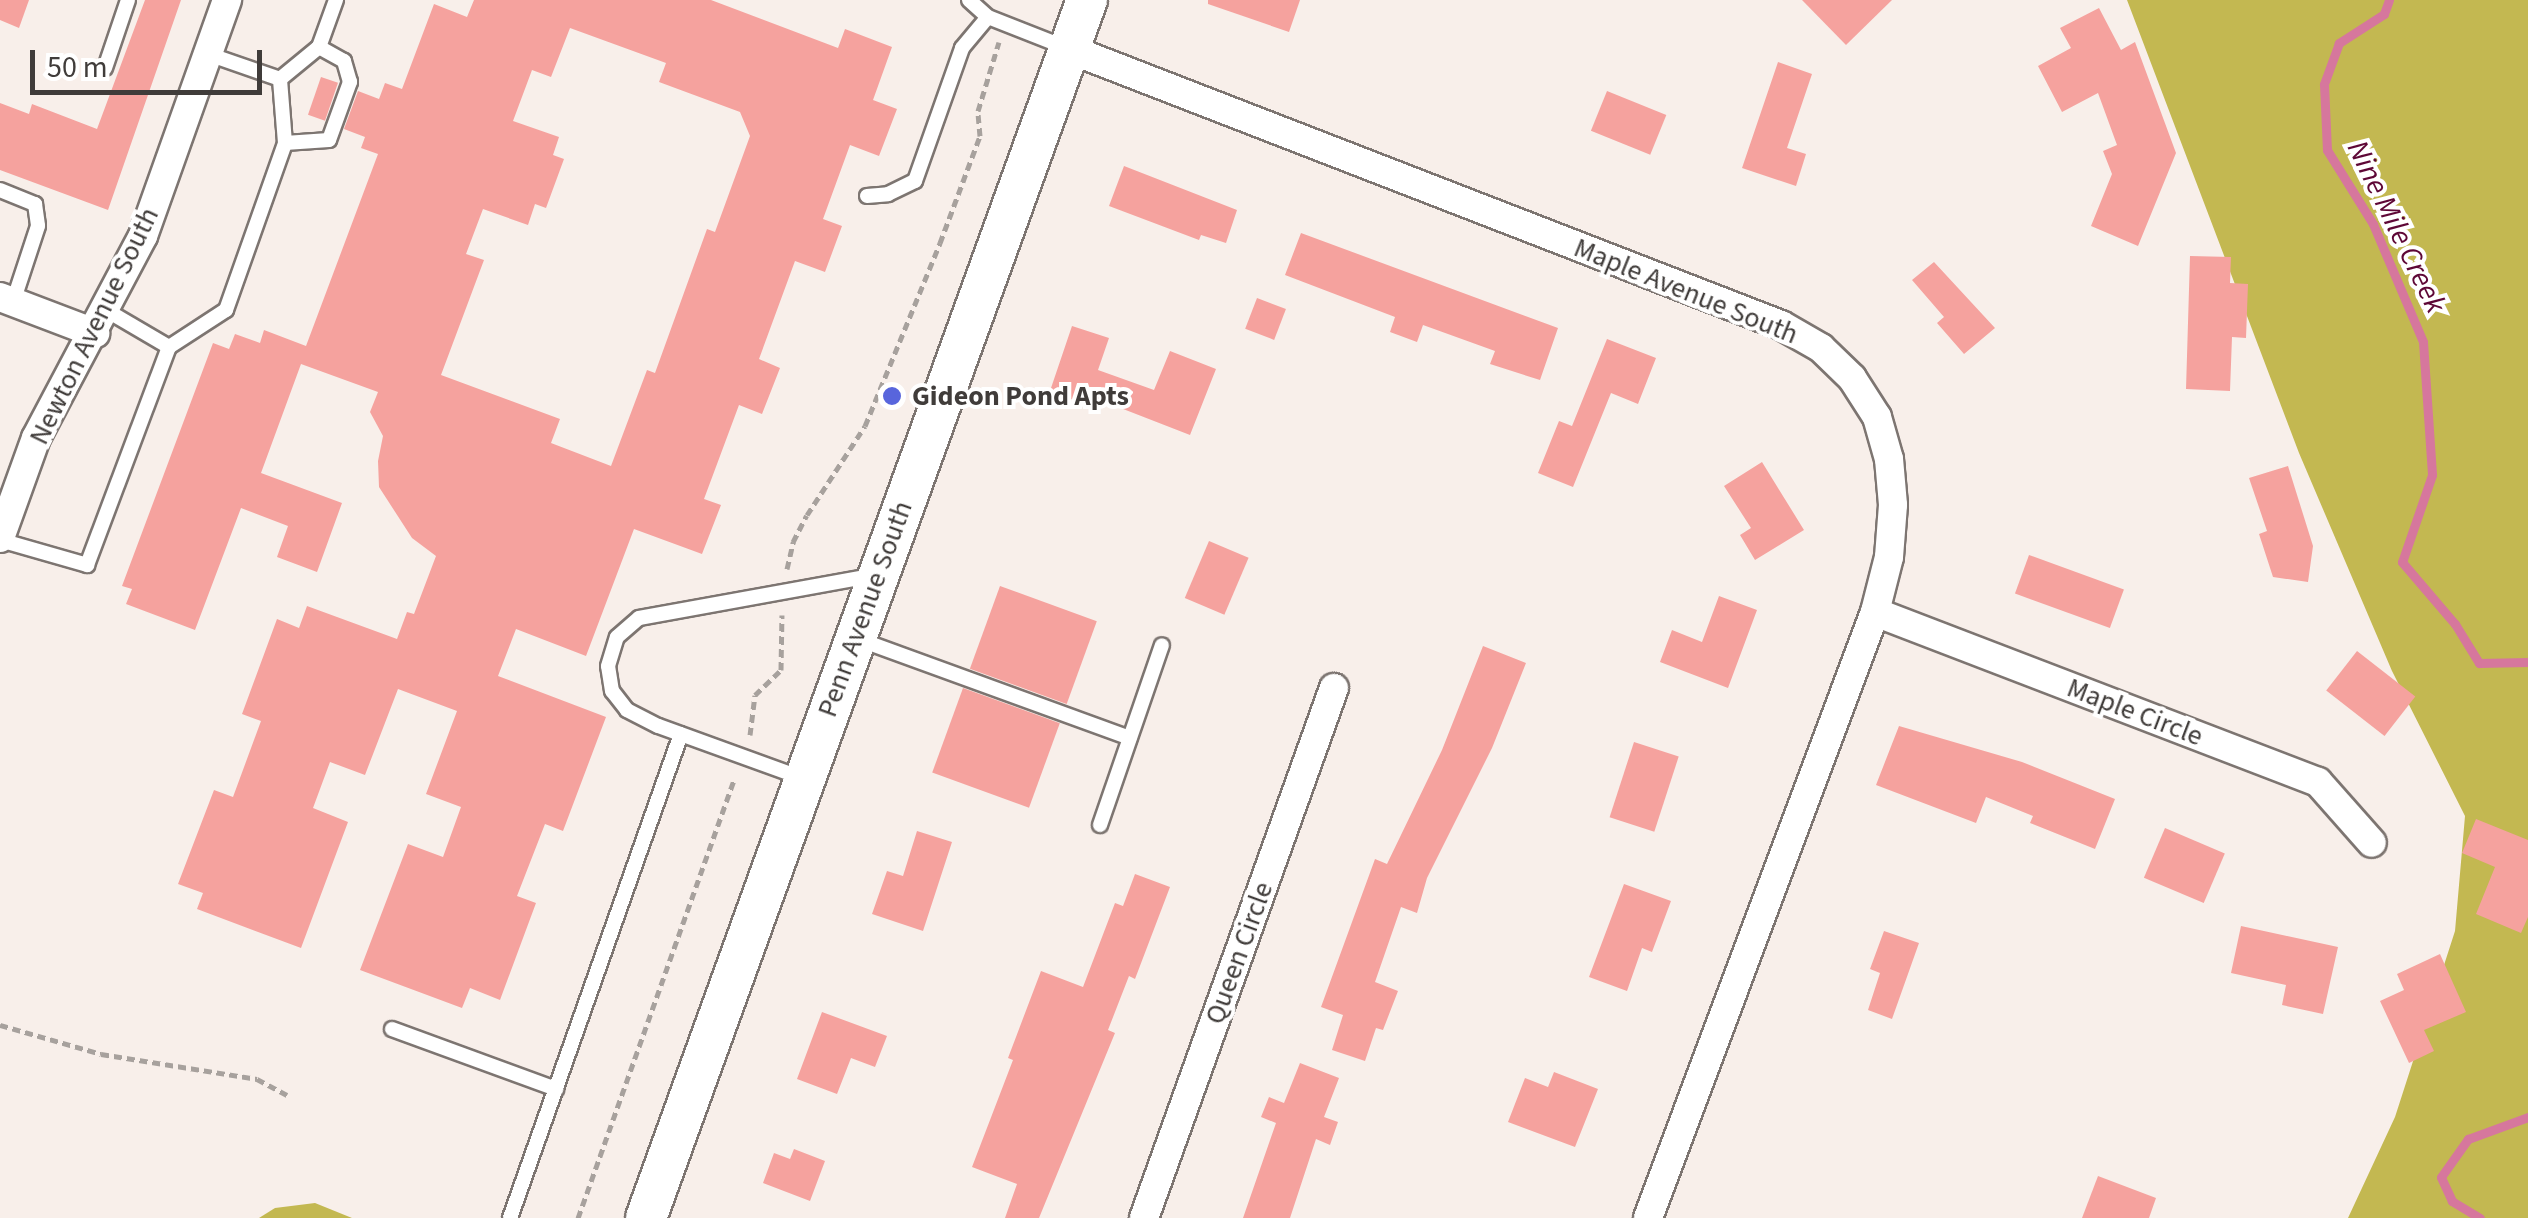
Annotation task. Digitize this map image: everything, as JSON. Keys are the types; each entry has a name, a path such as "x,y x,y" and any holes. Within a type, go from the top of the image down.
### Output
{"main road":[{"name":"Penn Avenue South","path":"646,1218 1087,0"}],"street":[{"name":"Newton Avenue South","path":"0,539 36,438 143,236 227,0"},
{"name":"Maple Avenue South","path":"1069,49 1782,325 1821,348 1852,378 1877,417 1889,459 1893,505 1889,557 1875,612 1648,1218"},
{"path":"6,300 100,321"},
{"name":"Maple Circle","path":"1875,612 2318,782 2372,844"},
{"name":"Queen Circle","path":"1144,1218 1334,688"}],"lane":[{"path":"104,68 128,0"},
{"path":"280,79 319,46 336,0"},
{"path":"970,0 988,17 1069,49"},
{"path":"867,196 888,194 915,180 962,48 988,17"},
{"path":"285,143 329,140 350,82 344,61 319,46"},
{"path":"208,54 280,79"},
{"path":"0,539 86,565 169,348 226,310 285,143 280,79"},
{"path":"0,190 35,204 38,226 6,300"},
{"path":"100,321 169,348"},
{"path":"804,778 626,710 612,691 608,666 617,637 639,618 877,575"},
{"path":"854,638 1130,738"},
{"path":"1100,825 1162,645"},
{"path":"510,1218 681,734"},
{"path":"392,1029 556,1089"}],"path":[{"path":"0,1025 101,1054 257,1078 287,1095"}],"shaded area":[{"path":"2127,0 2528,0 2528,1218 2348,1218 2395,1117 2455,931 2465,816 2392,671 2299,453"},
{"path":"315,1203 352,1218 259,1218 275,1208"}],"building":[{"path":"0,0 29,0 19,28 0,20"},
{"path":"145,0 181,0 108,210 0,170 0,103 29,114 32,104 97,129"},
{"path":"474,0 711,0 838,48 845,29 892,47 873,100 897,109 879,156 850,145 823,219 842,226 825,272 795,261 759,359 780,368 762,414 739,405 704,499 721,505 702,554 634,529 586,656 516,629 498,676 606,717 563,831 545,824 517,896 536,903 500,1000 470,988 462,1008 360,970 408,844 443,857 461,807 426,794 457,711 398,689 365,775 330,762 313,808 348,822 301,948 197,909 203,893 178,884 214,790 233,797 261,721 242,714 277,619 299,628 307,606 397,639 407,612 414,614 436,556 412,538 379,487 378,461 383,436 370,412 378,392 301,364 261,473 342,503 317,572 277,557 288,526 241,508 195,630 126,604 132,589 122,586 213,343 229,349 235,334 260,343 264,330 306,346 378,154 361,148 365,137 344,129 358,91 379,99 385,83 402,89 434,4 467,17","holes":["570,28 666,63 659,82 740,112 750,136 715,232 707,229 655,373 647,370 611,466 551,443 560,419 441,375 484,260 466,254 483,209 528,225 535,204 546,208 564,159 553,155 559,137 513,121 532,70 551,77"]},
{"path":"1208,0 1300,0 1289,32 1208,4"},
{"path":"1802,0 1892,0 1846,45"},
{"path":"2099,8 2121,50 2135,42 2176,153 2138,246 2091,226 2112,174 2103,151 2117,145 2098,93 2062,112 2038,66 2071,48 2060,28"},
{"path":"1778,62 1812,74 1787,148 1806,154 1796,186 1742,168"},
{"path":"321,77 338,83 325,121 308,115"},
{"path":"1607,91 1666,115 1650,155 1591,131"},
{"path":"1124,166 1237,210 1226,243 1201,235 1199,240 1109,206"},
{"path":"1301,233 1558,328 1540,380 1490,364 1495,351 1423,325 1417,342 1390,332 1395,317 1285,275"},
{"path":"2190,256 2231,257 2230,283 2248,284 2246,338 2232,337 2230,391 2186,389"},
{"path":"1934,262 1995,328 1964,354 1937,323 1944,317 1912,280"},
{"path":"1257,298 1286,309 1274,340 1245,329"},
{"path":"1072,326 1109,338 1098,370 1154,390 1170,351 1216,369 1190,435 1082,393 1079,402 1050,391"},
{"path":"1607,339 1656,358 1638,404 1611,393 1573,487 1538,473 1559,421 1572,426"},
{"path":"1762,462 1804,530 1755,560 1740,535 1751,528 1724,486"},
{"path":"2288,466 2313,546 2308,582 2273,577 2259,534 2267,531 2249,478"},
{"path":"1209,541 1249,558 1224,615 1185,598"},
{"path":"2029,555 2124,590 2110,628 2015,594"},
{"path":"1000,586 1097,621 1067,704 970,669"},
{"path":"1719,596 1757,610 1728,688 1660,662 1672,630 1702,642"},
{"path":"1483,646 1526,663 1492,748 1427,878 1417,913 1401,907 1375,982 1398,991 1383,1030 1376,1028 1365,1061 1332,1050 1343,1015 1321,1007 1375,859 1387,864 1442,750"},
{"path":"2357,651 2415,697 2385,736 2326,690"},
{"path":"963,688 1060,723 1029,808 932,773"},
{"path":"1899,726 2022,762 2115,799 2095,849 2030,823 2033,816 1986,797 1976,823 1876,785"},
{"path":"1634,742 1679,757 1654,832 1610,817"},
{"path":"2476,819 2528,840 2528,917 2521,933 2476,914 2495,867 2462,853"},
{"path":"2165,828 2225,853 2204,903 2144,878"},
{"path":"917,831 952,842 923,931 872,914 887,871 903,876"},
{"path":"1135,874 1170,887 1135,979 1129,976 1108,1030 1115,1033 1039,1218 1005,1218 1017,1184 972,1167 1013,1060 1008,1058 1041,971 1083,987 1115,903 1123,906"},
{"path":"1624,884 1671,901 1652,952 1642,948 1627,991 1589,977"},
{"path":"2241,926 2338,947 2323,1014 2282,1005 2286,985 2231,973"},
{"path":"1884,931 1919,943 1892,1019 1868,1010 1880,973 1870,969"},
{"path":"2440,954 2466,1012 2424,1030 2434,1051 2409,1063 2380,1001 2404,990 2397,974"},
{"path":"822,1012 887,1036 875,1067 851,1058 837,1094 797,1079"},
{"path":"1300,1063 1339,1078 1324,1117 1338,1122 1330,1145 1316,1139 1290,1218 1243,1218 1276,1123 1261,1117 1269,1097 1284,1103"},
{"path":"1554,1072 1598,1089 1575,1147 1508,1122 1525,1078 1548,1087"},
{"path":"794,1149 825,1161 810,1201 763,1183 774,1153 790,1159"},
{"path":"2098,1176 2156,1198 2149,1218 2082,1218"}],"waterway":[{"name":"Nine Mile Creek","path":"2389,0 2384,14 2339,43 2324,84 2327,150 2373,224 2423,342 2432,475 2402,562 2455,624 2479,663 2528,662"},
{"name":"Nine Mile Creek","path":"2480,1218 2452,1201 2441,1177 2468,1139 2528,1117"}],"place":[{"name":"Gideon Pond Apts","path":"892,396"}]}
